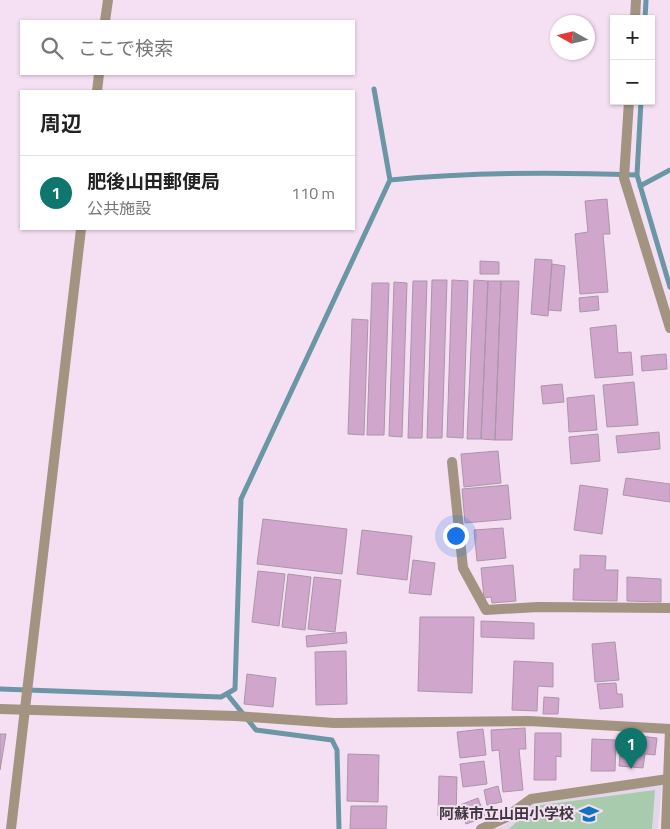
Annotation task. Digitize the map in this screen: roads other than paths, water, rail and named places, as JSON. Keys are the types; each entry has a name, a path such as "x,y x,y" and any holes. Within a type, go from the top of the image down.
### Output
{"street":[{"path":"105,20 108,0"},
{"path":"635,15 636,0"},
{"path":"97,90 99,75"},
{"path":"629,105 624,178 670,328"},
{"path":"11,829 81,230"},
{"path":"452,462 462,568 486,610 538,607 670,608"},
{"path":"0,709 251,716 334,723 529,722 670,730 666,829"},
{"path":"481,829 505,818 531,799 668,779"}],"waterway":[{"path":"645,15 646,0"},
{"path":"0,689 221,697 235,689 241,499 390,180 374,89"},
{"path":"641,105 637,175 670,287"},
{"path":"640,186 670,170"},
{"path":"390,180 514,173 637,175"},
{"path":"227,694 256,730 332,740 337,750 339,829"}],"place":[{"name":"肥後山田郵便局","path":"631,769"},
{"name":"阿蘇市立山田小学校","path":"589,814"}]}
